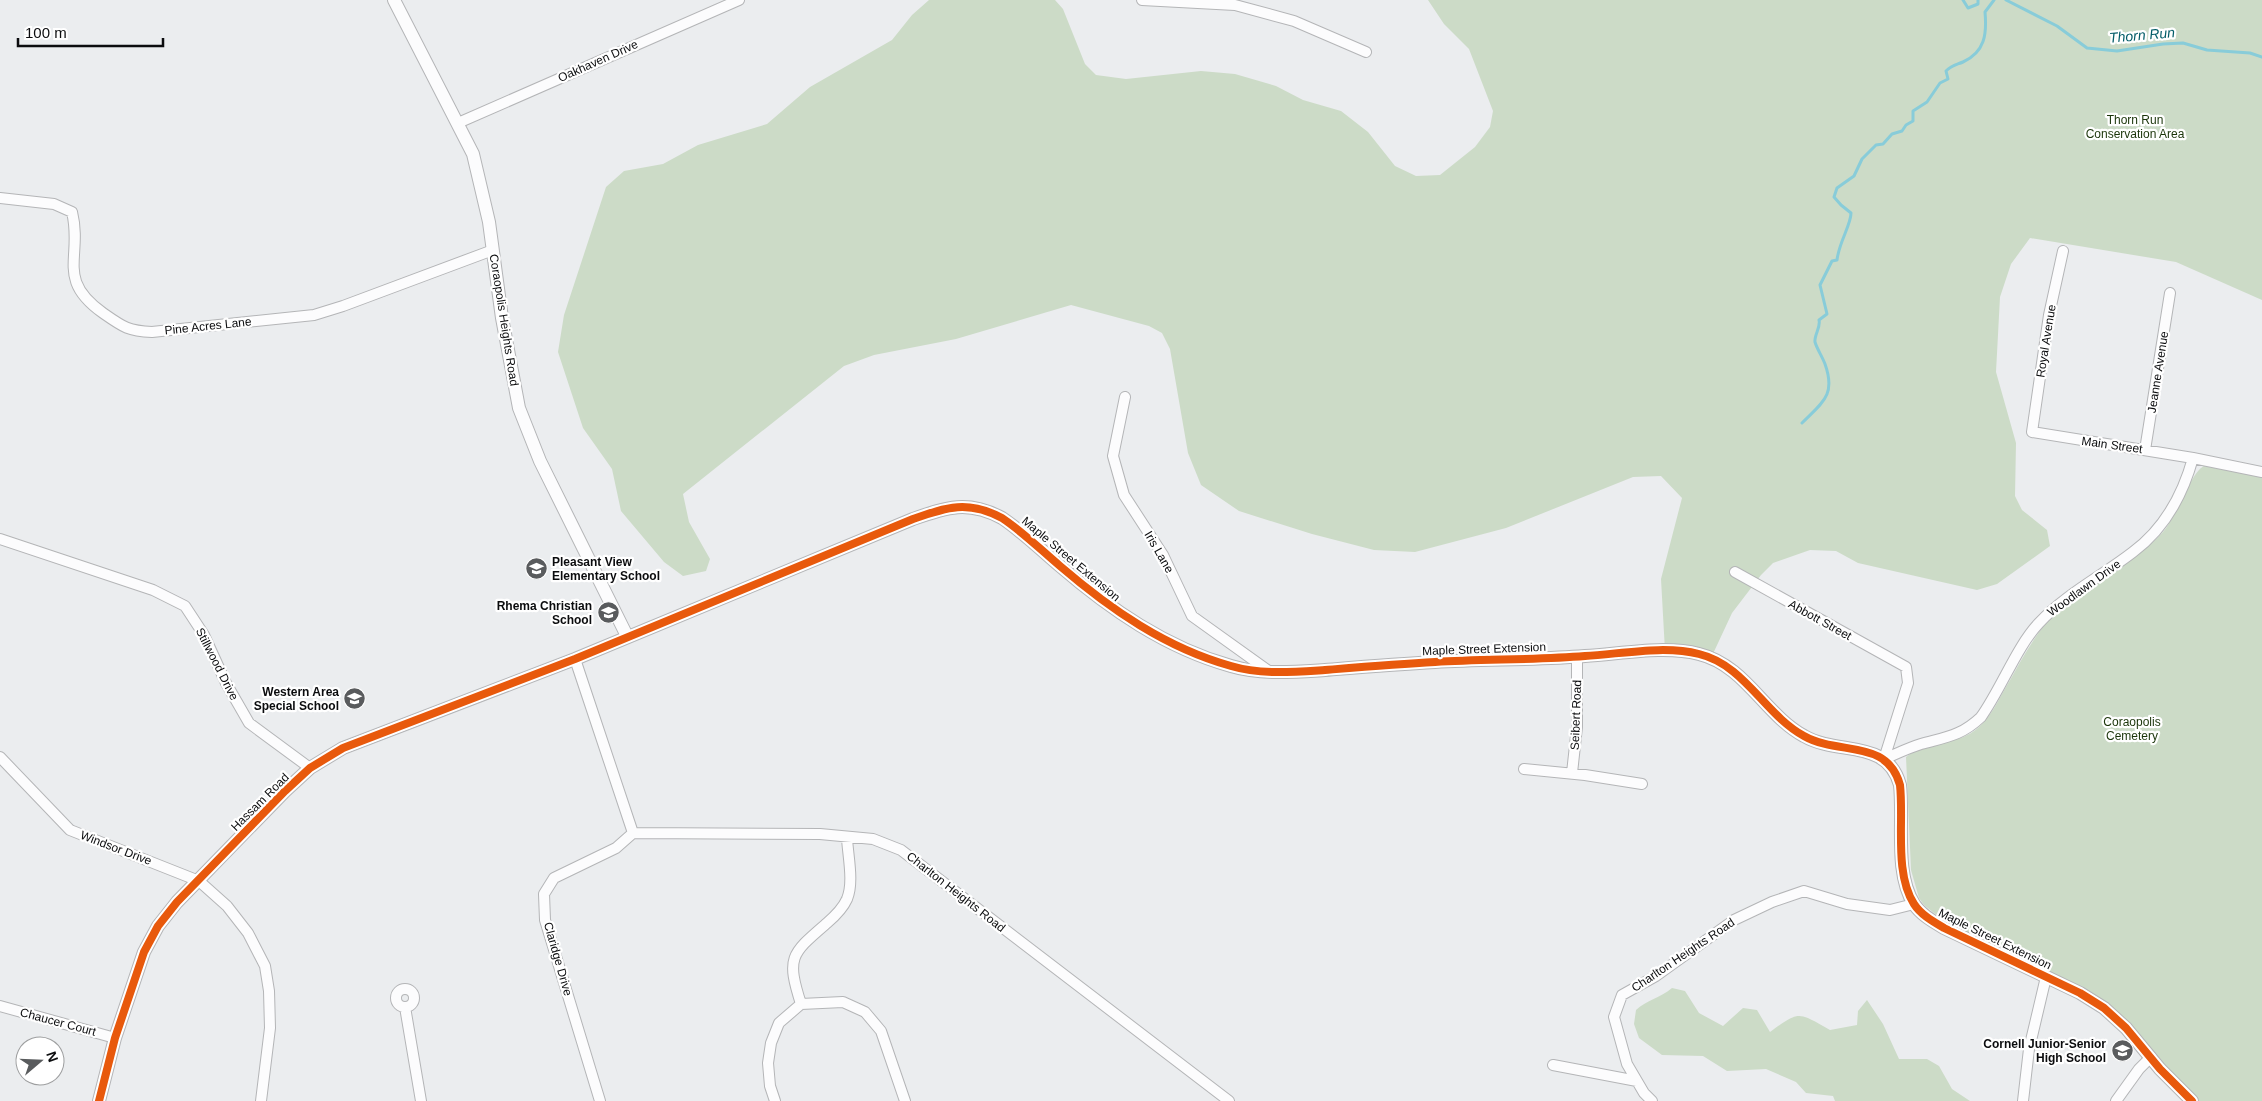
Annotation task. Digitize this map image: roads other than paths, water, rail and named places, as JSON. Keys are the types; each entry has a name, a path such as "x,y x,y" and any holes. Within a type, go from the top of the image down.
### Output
{"street":[{"name":"Coraopolis Heights Road","path":"394,0 473,154 482,188 519,408 540,461 628,636"},
{"name":"Oakhaven Drive","path":"458,123 739,0"},
{"path":"1142,0 1235,5 1294,21 1366,52"},
{"name":"Pine Acres Lane","path":"0,198 54,204 72,212 74,221 74,271 78,289 84,298 132,331 152,332 314,315 493,250"},
{"name":"Royal Avenue","path":"2032,432 2049,315 2063,251"},
{"name":"Jeanne Avenue","path":"2145,450 2170,293"},
{"name":"Iris Lane","path":"1125,397 1113,456 1124,496 1163,555 1192,616 1270,672"},
{"name":"Main Street","path":"2032,432 2193,458"},
{"path":"2193,458 2262,472"},
{"name":"Woodlawn Drive","path":"1884,759 1908,748 1957,735 1969,728 1981,717 2036,625 2062,602 2134,552 2162,523 2182,491 2193,458"},
{"name":"Maple Street Extension","path":"575,659 937,510 955,506 973,507 989,511 1013,525 1094,594 1151,633 1231,666 1270,672 1665,651 1700,654 1734,672 1786,723 1804,737 1829,746 1868,752 1884,759 1894,769 1900,785 1903,863 1907,885 1914,904 1927,917 1944,928 2080,993 2109,1011 2192,1101"},
{"name":"Stillwood Drive","path":"0,539 153,590 185,606 204,635 226,683 249,723 310,768"},
{"name":"Abbott Street","path":"1735,572 1906,667 1908,682 1884,759"},
{"name":"Seibert Road","path":"1572,773 1577,727 1577,657"},
{"path":"575,659 633,833"},
{"name":"Hassam Road","path":"99,1101 115,1038 144,952 158,926 285,791 310,768 343,748 575,659"},
{"name":"Windsor Drive","path":"0,758 70,830 199,881"},
{"path":"1524,769 1572,773 1642,784"},
{"name":"Charlton Heights Road","path":"633,833 820,834 873,839 901,850 1229,1101"},
{"name":"Claridge Drive","path":"600,1101 546,920 544,894 554,878 616,848 633,833"},
{"path":"801,1004 792,976 793,957 803,944 835,916 847,900 850,880 848,838"},
{"path":"199,881 227,906 248,933 264,966 269,991 270,1028 261,1101"},
{"name":"Charlton Heights Road","path":"1652,1101 1644,1093 1627,1064 1614,1017 1622,995 1656,976 1734,920 1772,902 1804,891 1847,904 1890,910 1914,904"},
{"path":"2023,1101 2029,1049 2046,977"},
{"path":"775,1101 770,1086 768,1063 771,1043 780,1023 801,1004 843,1002 865,1012 881,1031 905,1101"},
{"name":"Chaucer Court","path":"0,1006 115,1038"},
{"path":"405,1007 421,1101"},
{"path":"2116,1101 2150,1057"},
{"path":"1554,1065 1637,1081"}],"waterway":[{"name":"Thorn Run","path":"1963,0 1968,8 1978,4 1978,0"},
{"path":"1802,423 1826,397 1828,391 1828,375 1815,339 1819,320 1827,314 1820,285 1832,261 1837,260 1851,213 1834,197 1837,188 1854,176 1862,159 1876,145 1883,144 1892,134 1902,131 1906,125 1913,121 1913,111 1927,102 1940,83 1948,79 1946,71 1976,53 1985,35 1985,12 1994,0"},
{"name":"Thorn Run","path":"2006,0 2057,26 2087,48 2117,51 2183,43 2207,50 2250,53 2262,57"}],"place":[{"name":"Pleasant View Elementary School","path":"536,569"},
{"name":"Rhema Christian School","path":"608,613"},
{"name":"Western Area Special School","path":"355,699"},
{"name":"Cornell Junior-Senior High School","path":"2122,1051"}],"park label":[{"name":"Thorn Run Conservation Area","path":"2135,127"},
{"name":"Coraopolis Cemetery","path":"2132,729"}]}
